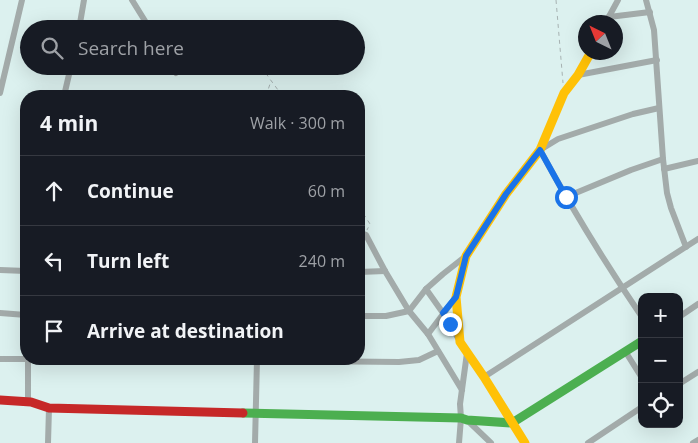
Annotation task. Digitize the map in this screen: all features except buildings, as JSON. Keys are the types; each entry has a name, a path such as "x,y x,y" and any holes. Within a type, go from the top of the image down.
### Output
{"street":[{"path":"0,93 22,0"},
{"path":"81,20 84,0"},
{"path":"132,0 144,20"},
{"path":"610,15 618,0"},
{"path":"646,0 654,30 663,159 670,208 686,247"},
{"path":"623,17 650,12"},
{"path":"460,342 456,297 466,256 506,194 540,150 564,93 586,60"},
{"path":"578,75 657,60"},
{"path":"65,90 69,75"},
{"path":"540,150 558,139 633,114 659,108"},
{"path":"540,150 566,197 638,311"},
{"path":"566,197 663,159"},
{"path":"664,169 698,161"},
{"path":"365,239 409,311 428,334 462,390"},
{"path":"484,377 698,239"},
{"path":"365,316 386,316 409,311 426,289 466,256"},
{"path":"0,270 20,271"},
{"path":"365,272 385,270"},
{"path":"426,289 525,443"},
{"path":"428,334 456,297"},
{"path":"683,314 698,304"},
{"path":"0,313 20,315"},
{"path":"0,400 28,400 49,408 256,412 464,419 512,423 638,343"},
{"path":"365,361 410,362 438,351"},
{"path":"625,351 638,372"},
{"path":"459,443 464,419 460,404 467,353"},
{"path":"0,359 20,359"},
{"path":"28,365 28,400"},
{"path":"255,443 257,365"},
{"path":"681,383 698,372"},
{"path":"48,443 49,408"},
{"path":"591,442 638,410"},
{"path":"464,419 491,443"},
{"path":"693,443 698,440"}],"path":[{"path":"556,0 564,93"},
{"path":"266,75 278,90"},
{"path":"268,90 271,81"},
{"path":"365,216 370,224 365,230"}],"traffic: fast":[{"path":"243,413 461,418 512,423 638,344"}],"traffic: slow":[{"path":"525,443 460,342 456,297 466,256 506,194 540,150 564,93 586,60"}],"traffic: jam":[{"path":"0,400 31,402 49,408 243,413"}],"route":[{"path":"450,324 443,313 456,297 466,256 506,194 540,150 566,197"}]}
